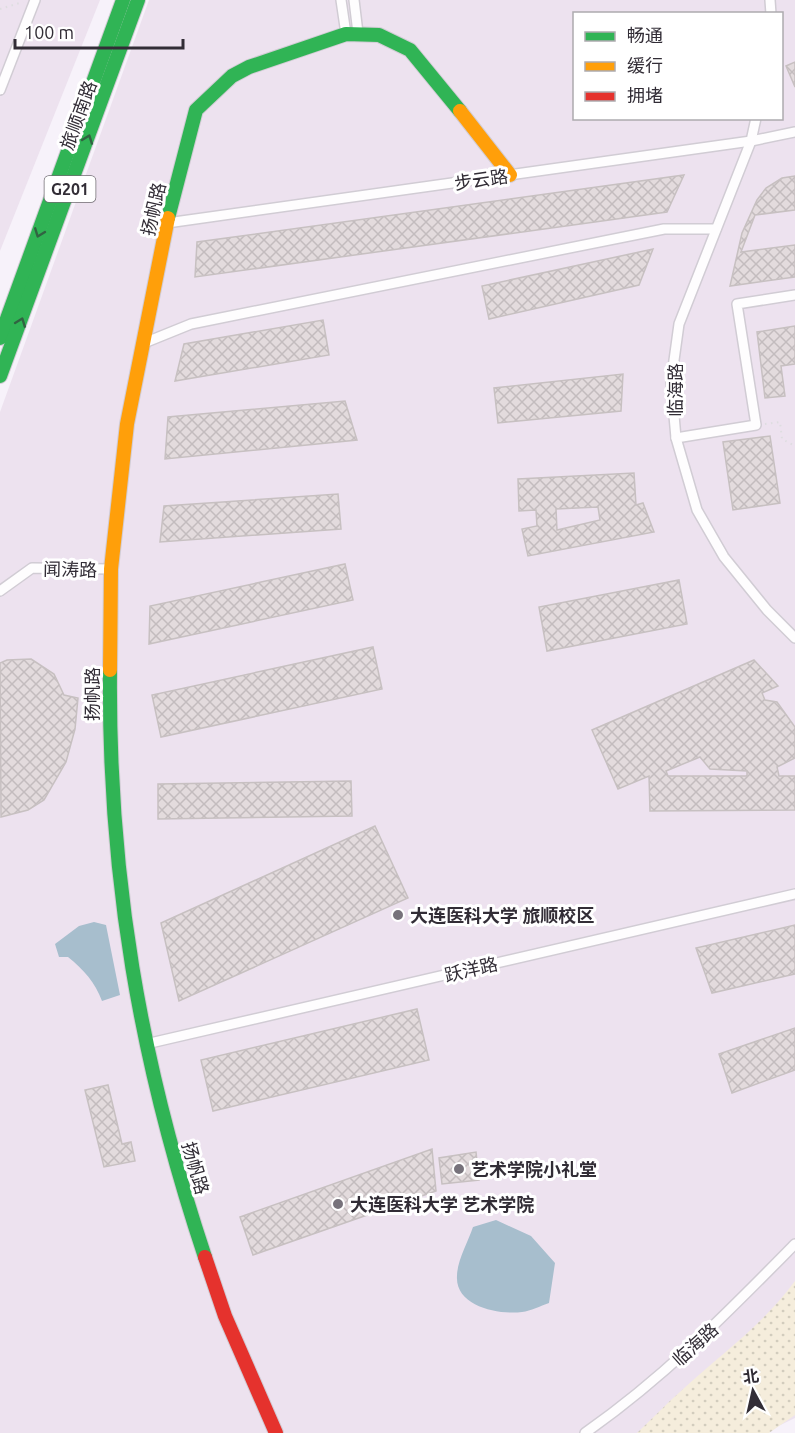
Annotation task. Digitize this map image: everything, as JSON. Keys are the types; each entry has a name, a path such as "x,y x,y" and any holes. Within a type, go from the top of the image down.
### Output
{"main road":[{"name":"旅顺南路","path":"0,338 123,0"},
{"name":"旅顺南路","path":"0,376 138,0"},
{"path":"352,34 379,35 410,50 510,175"},
{"name":"扬帆路","path":"276,1433 225,1316 163,1118 136,1000 120,890 110,752 111,569 128,424 167,223 195,110 232,76 249,67 352,34"}],"street":[{"path":"0,90 33,0"},
{"path":"341,0 352,34"},
{"path":"352,34 354,0"},
{"name":"临海路","path":"756,120 751,141 679,324 672,382 676,438 697,510 724,557 767,610 795,638"},
{"name":"步云路","path":"167,223 751,141 795,132"},
{"path":"144,343 191,324 641,233 664,229 716,229"},
{"path":"676,438 756,425 737,304 795,295"},
{"name":"闻涛路","path":"0,591 32,568 111,569"},
{"name":"跃洋路","path":"146,1044 795,894"},
{"name":"临海路","path":"585,1433 620,1409 701,1340 795,1244"}],"path":[{"path":"0,9 33,0"},
{"path":"756,425 780,422 782,439 795,446"}],"shaded area":[{"path":"0,0 100,0 0,251"},
{"name":"大连医科大学 旅顺校区","path":"149,0 795,0 795,1418 764,1433 0,1433 0,412"}],"sand":[{"path":"795,1281 795,1415 769,1433 637,1433 675,1396 755,1326"}],"water":[{"path":"94,922 106,925 120,995 102,1001 84,972 68,957 59,957 55,944 79,926"},
{"path":"496,1220 531,1236 555,1263 549,1303 525,1311 502,1312 480,1307 463,1295 458,1287 457,1270 473,1227"}],"building":[{"path":"795,62 795,87 786,66"},
{"path":"684,175 667,212 195,277 197,242"},
{"path":"795,176 795,210 755,215 741,252 795,245 795,277 730,286 742,233 757,200 766,188 782,178"},
{"path":"653,249 639,285 489,319 482,286"},
{"path":"323,320 329,355 175,381 184,344"},
{"path":"795,326 795,364 781,366 785,396 765,398 757,332"},
{"path":"623,374 621,411 498,423 494,388"},
{"path":"345,401 357,440 165,459 168,417"},
{"path":"770,436 780,503 733,510 723,442"},
{"path":"634,473 636,505 643,503 654,532 528,556 522,529 537,526 536,510 519,511 518,479","holes":["598,507 600,520 557,530 556,509"]},
{"path":"338,494 341,529 160,542 164,506"},
{"path":"345,564 353,600 149,644 150,606"},
{"path":"679,580 687,624 547,651 539,607"},
{"path":"373,647 382,689 161,737 152,695"},
{"path":"31,659 54,674 64,695 78,698 75,729 66,762 44,800 28,810 1,817 0,663 7,660"},
{"path":"754,660 778,686 762,693 765,700 777,702 795,727 795,758 777,767 779,776 795,776 795,810 650,811 649,776 618,789 592,730","holes":["700,757 710,769 747,771 747,776 668,776 666,771"]},
{"path":"351,781 352,816 158,819 158,784"},
{"path":"375,826 408,898 179,1001 161,923"},
{"path":"795,925 795,974 712,993 696,948"},
{"path":"417,1009 429,1060 213,1111 201,1060"},
{"path":"795,1028 795,1070 732,1093 719,1054"},
{"path":"108,1085 122,1144 131,1142 135,1161 104,1167 85,1090"},
{"name":"大连医科大学 艺术学院","path":"432,1149 436,1191 253,1255 240,1217"},
{"name":"艺术学院小礼堂","path":"476,1152 479,1180 442,1184 439,1158"}],"traffic: fast":[{"path":"0,338 123,0"},
{"path":"0,376 138,0"},
{"path":"168,218 196,110 232,76 249,67 346,34 379,35 410,50 460,111"},
{"path":"110,670 115,821 132,968 162,1112 205,1257"}],"traffic: slow":[{"path":"460,111 510,175"},
{"path":"110,670 111,569 127,424 168,218"}],"traffic: jam":[{"path":"205,1257 225,1316 276,1433"}],"place":[{"name":"大连医科大学 旅顺校区","path":"398,915"},
{"name":"艺术学院小礼堂","path":"459,1169"},
{"name":"大连医科大学 艺术学院","path":"338,1204"}]}
